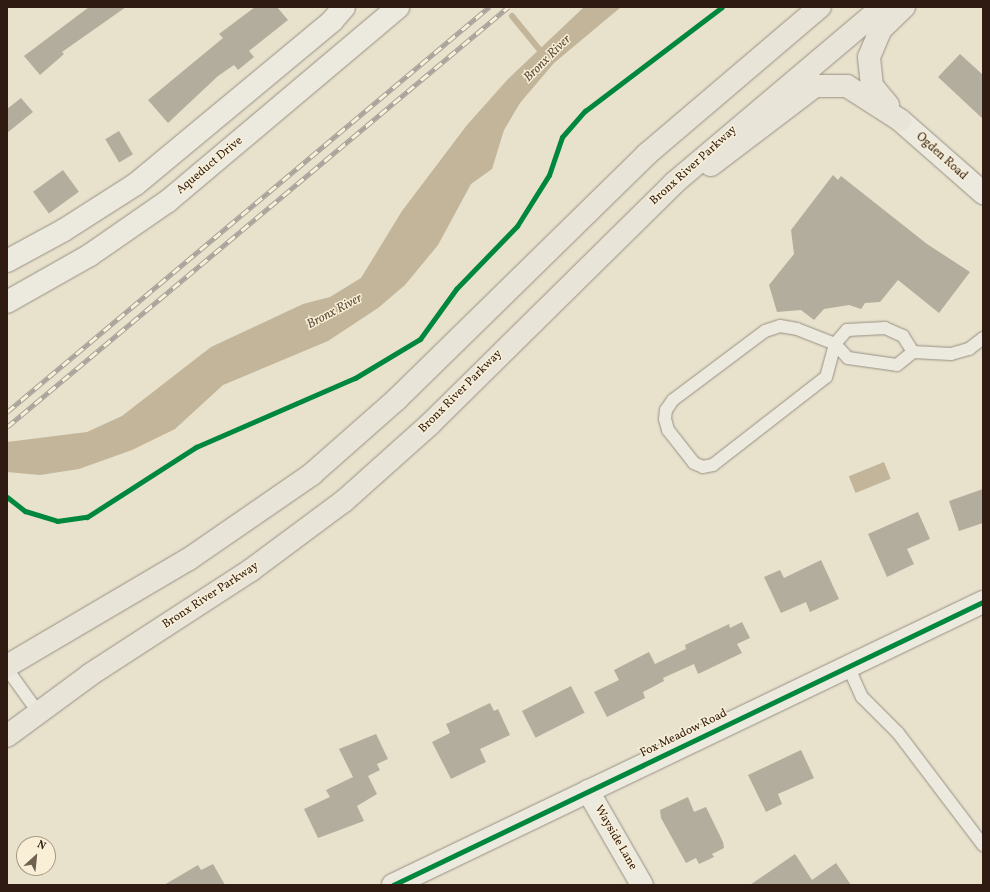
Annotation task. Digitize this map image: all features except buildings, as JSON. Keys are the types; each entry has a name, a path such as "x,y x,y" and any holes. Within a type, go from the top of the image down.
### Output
{"highway":[{"path":"7,666 189,559 318,469 398,399 647,154 820,7"},
{"name":"Bronx River Parkway","path":"7,736 38,712 251,570 344,501 430,424 646,209 730,134 882,7"},
{"path":"900,120 872,86 868,68 875,38 904,7"},
{"path":"646,209 738,147 815,86 847,86 900,120"}],"street":[{"path":"7,261 70,227 136,184 332,21 344,7"},
{"name":"Aqueduct Drive","path":"7,302 90,255 168,201 380,15 398,7"},
{"name":"Ogden Road","path":"900,120 983,193"},
{"name":"Fox Meadow Road","path":"393,885 983,602"},
{"name":"Wayside Lane","path":"588,791 642,885"}],"lane":[{"path":"913,352 903,336 885,328 847,330 835,344 826,377 714,465 703,467 694,463 668,430 666,410 673,400 765,331 780,326 797,329 835,344 848,358 890,365 897,365 913,352 951,354 969,349 983,338"},
{"path":"848,666 862,697 898,733 983,845"},
{"path":"7,669 38,712"}],"water":[{"name":"Bronx River","path":"584,7 621,7 554,63 520,103 504,130 492,169 471,184 438,245 405,285 378,308 328,341 223,385 175,429 132,450 79,469 40,475 7,472 7,442 87,432 122,416 211,347 303,304 330,297 361,278 402,211 467,125 508,79"},
{"path":"884,462 891,479 856,493 849,476"}],"waterway":[{"name":"Bronx River","path":"512,16 543,54"}],"railway":[{"path":"7,412 489,7"},
{"path":"7,427 508,7"}],"cycle path":[{"path":"7,497 25,511 57,521 87,517 196,447 355,378 420,339 456,289 517,226 549,175 562,137 585,111 722,7"},
{"path":"393,885 983,602"}]}
